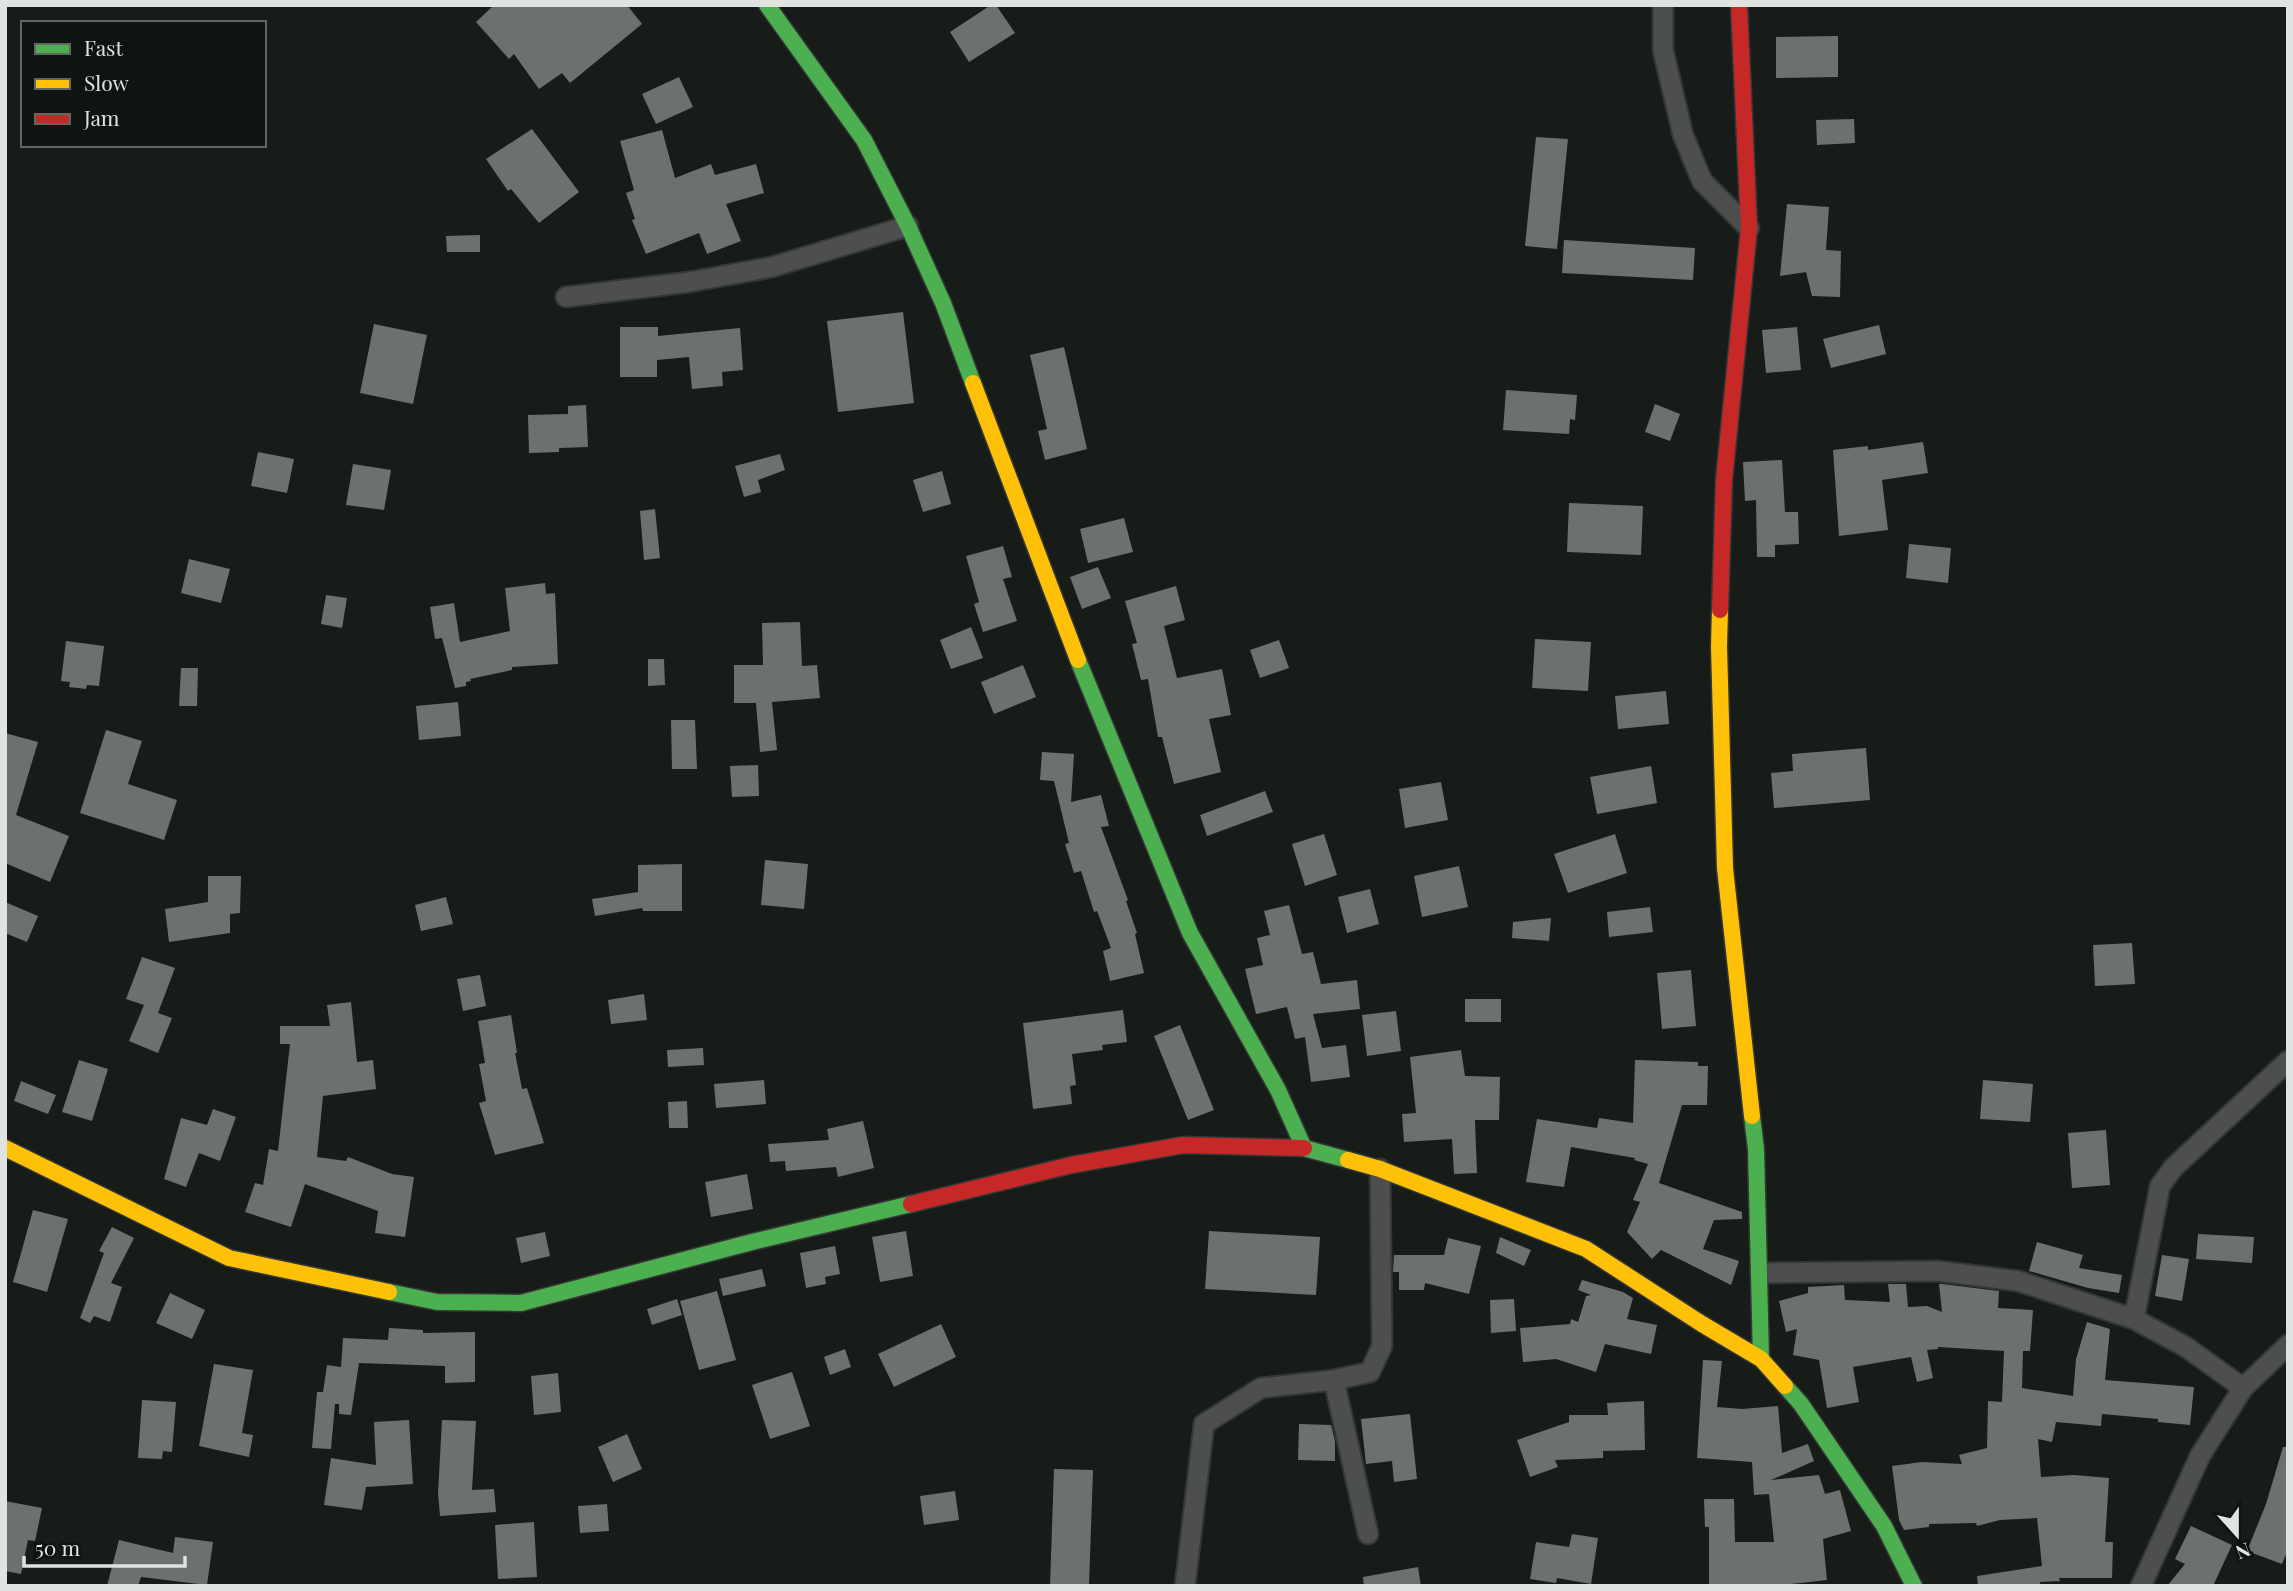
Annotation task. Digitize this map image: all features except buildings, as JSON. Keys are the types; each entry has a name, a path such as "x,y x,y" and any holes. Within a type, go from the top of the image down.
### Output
{"street":[{"path":"767,5 864,140 908,226 943,303 1067,633 1190,933 1278,1090 1304,1148"},
{"path":"1662,5 1663,50 1683,135 1702,181 1749,228"},
{"path":"1739,5 1749,228 1724,480 1719,646 1725,868 1756,1149 1760,1359"},
{"path":"566,297 689,282 772,267 908,226"},
{"path":"2134,1319 2160,1186 2173,1168 2288,1061"},
{"path":"5,1148 229,1258 437,1303 521,1303 752,1242 1071,1165 1183,1146 1304,1148 1380,1169 1586,1249 1760,1359 1801,1404 1876,1515 1914,1586"},
{"path":"1185,1586 1204,1424 1261,1388 1334,1380 1370,1372 1382,1346 1380,1169"},
{"path":"1760,1273 1938,1272 2018,1281 2134,1319 2186,1347 2243,1388"},
{"path":"2141,1586 2200,1456 2243,1388 2288,1345"},
{"path":"1334,1380 1368,1534"}],"traffic: fast":[{"path":"767,5 864,140 943,303 973,383"},
{"path":"1078,660 1190,933 1278,1090 1304,1148 1348,1160"},
{"path":"1752,1116 1756,1149 1761,1359"},
{"path":"389,1292 437,1302 521,1303 752,1242 911,1204"},
{"path":"1785,1386 1801,1404 1884,1526 1914,1586"}],"traffic: slow":[{"path":"973,383 1078,660"},
{"path":"1720,610 1725,868 1752,1116"},
{"path":"5,1148 229,1258 389,1292"},
{"path":"1348,1160 1380,1169 1586,1249 1761,1359 1785,1386"}],"traffic: jam":[{"path":"1720,610 1724,480 1749,228 1739,5"},
{"path":"911,1204 1071,1165 1183,1145 1304,1148"}]}
